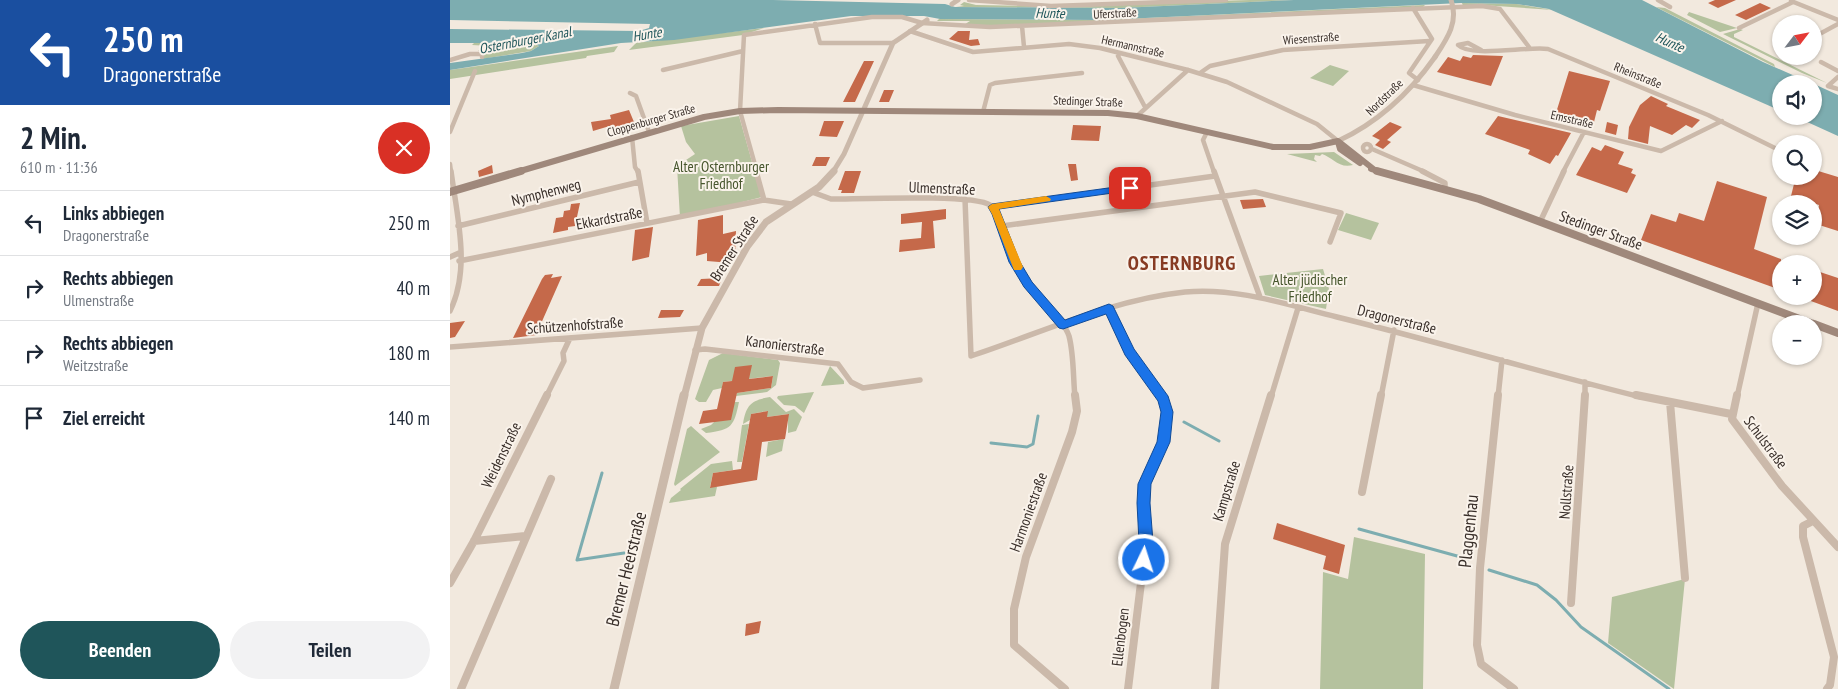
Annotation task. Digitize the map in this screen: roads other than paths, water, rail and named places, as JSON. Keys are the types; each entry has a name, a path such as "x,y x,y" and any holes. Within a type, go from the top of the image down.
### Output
{"main road":[{"name":"Cloppenburger Straße","path":"452,191 704,117 740,111 864,110"},
{"name":"Stedinger Straße","path":"864,110 1108,113 1137,116 1281,147 1316,146 1338,141 1340,149 1348,156 1376,171 1479,199 1790,315"},
{"name":"Stedinger Straße","path":"1822,327 1838,333"}],"street":[{"path":"952,4 958,0"},
{"path":"969,0 1052,6 1226,0"},
{"path":"1418,80 1435,57 1453,26 1455,12 1451,0"},
{"path":"1658,0 1670,7"},
{"path":"1739,28 1791,1 1838,20"},
{"name":"Uferstraße","path":"743,51 744,35 815,24 886,17 990,27 1413,8 1497,7 1529,47"},
{"path":"1413,8 1432,38 1429,41"},
{"path":"815,24 820,43 893,43 924,21"},
{"path":"1822,33 1838,24"},
{"path":"1022,26 1024,47"},
{"name":"Hermannstraße","path":"910,31 974,52 1049,44 1087,46 1200,73 1227,82 1317,124 1338,141"},
{"name":"Wiesenstraße","path":"1200,73 1210,66 1283,50 1429,41"},
{"name":"Nordstraße","path":"1338,141 1372,125 1418,80 1410,76 1409,73 1429,41"},
{"name":"Bremer Straße","path":"670,457 702,328 754,238 771,217 826,182 836,170 893,43"},
{"name":"Rheinstraße","path":"1481,50 1529,47 1552,51 1722,121 1772,146"},
{"path":"663,70 743,51 740,111 764,200"},
{"path":"450,60 478,53 482,54 482,57"},
{"path":"1118,56 1145,107"},
{"path":"1822,63 1838,71"},
{"path":"1137,116 1188,70"},
{"path":"450,132 475,71"},
{"path":"983,112 990,86 995,83 1082,73"},
{"path":"1838,77 1828,86 1838,89"},
{"name":"Emsstraße","path":"1413,85 1488,108 1666,150 1722,121"},
{"path":"630,93 636,96 649,132"},
{"path":"1208,132 1203,141 1260,297"},
{"path":"1540,222 1550,196 1584,132"},
{"path":"632,137 635,167 638,171 647,224"},
{"path":"1372,149 1442,180 1445,184 1445,189"},
{"path":"450,164 458,226 460,261 460,286 450,311"},
{"path":"992,207 1215,176"},
{"name":"Nymphenweg","path":"458,226 639,182"},
{"name":"Ulmenstraße","path":"812,192 831,199 965,199 981,201 992,207 1002,226 1019,270 1028,284 1063,325"},
{"path":"1002,226 1255,192 1341,213 1330,242"},
{"name":"Dragonerstraße","path":"965,199 971,356 1109,308 1160,296 1188,292 1218,292 1260,297 1298,308 1394,330 1585,382 1731,414"},
{"name":"Ekkardstraße","path":"460,261 764,200 791,204"},
{"path":"450,256 459,253"},
{"name":"Schulstraße","path":"1758,303 1731,414 1734,424 1754,451 1813,521 1838,547"},
{"name":"Ellenbogen","path":"1109,308 1129,352 1161,395 1167,412 1164,442 1145,484 1143,503 1146,542 1128,689"},
{"name":"Kampstraße","path":"1215,689 1225,544 1298,308"},
{"name":"Harmoniestraße","path":"1063,325 1069,336 1076,411 1072,432 1026,557 1014,609 1014,645 1064,689"},
{"name":"Schützenhofstraße","path":"450,347 702,328"},
{"path":"1362,492 1394,330"},
{"name":"Weidenstraße","path":"450,583 474,541 564,361 563,353 570,338"},
{"name":"Kanonierstraße","path":"696,350 705,348 838,364 851,382 863,388 920,380"},
{"name":"Plaggenhau","path":"1502,360 1480,568 1477,645 1482,664 1514,689"},
{"name":"Nollstraße","path":"1571,603 1584,432 1585,382"},
{"path":"1670,402 1685,578"},
{"name":"Bremer Heerstraße","path":"614,689 670,457"},
{"path":"461,689 551,479"},
{"path":"1813,521 1803,526 1804,537 1834,657 1830,686 1827,689"},
{"path":"474,541 525,536"}],"water":[{"path":"450,0 773,0 945,4 955,7 1120,8 1294,0 1642,0 1763,62 1793,75 1772,75 1772,107 1549,9 1517,4 1461,3 1103,20 940,19 924,16 851,16 674,40 621,43 450,70 450,63 522,53 531,51 539,46 533,43 450,43 450,29 639,31 649,28 650,24 450,20"},
{"path":"1822,88 1838,95 1838,136 1814,125 1822,125"}],"waterway":[{"path":"991,443 1027,447 1033,444 1038,416"},
{"path":"1184,422 1219,441"},
{"path":"602,473 577,560 624,553"},
{"path":"1359,529 1468,559"},
{"path":"1489,570 1537,585 1556,600 1581,627 1669,689"}],"district":[{"name":"OSTERNBURG","path":"1182,263"}],"water label":[{"name":"Hunte","path":"1050,13"},
{"name":"Hunte","path":"647,34"},
{"name":"Osternburger Kanal","path":"525,40"},
{"name":"Hunte","path":"1670,42"}],"park label":[{"name":"Alter Osternburger Friedhof","path":"721,174"},
{"name":"Alter jüdischer Friedhof","path":"1310,288"}]}
